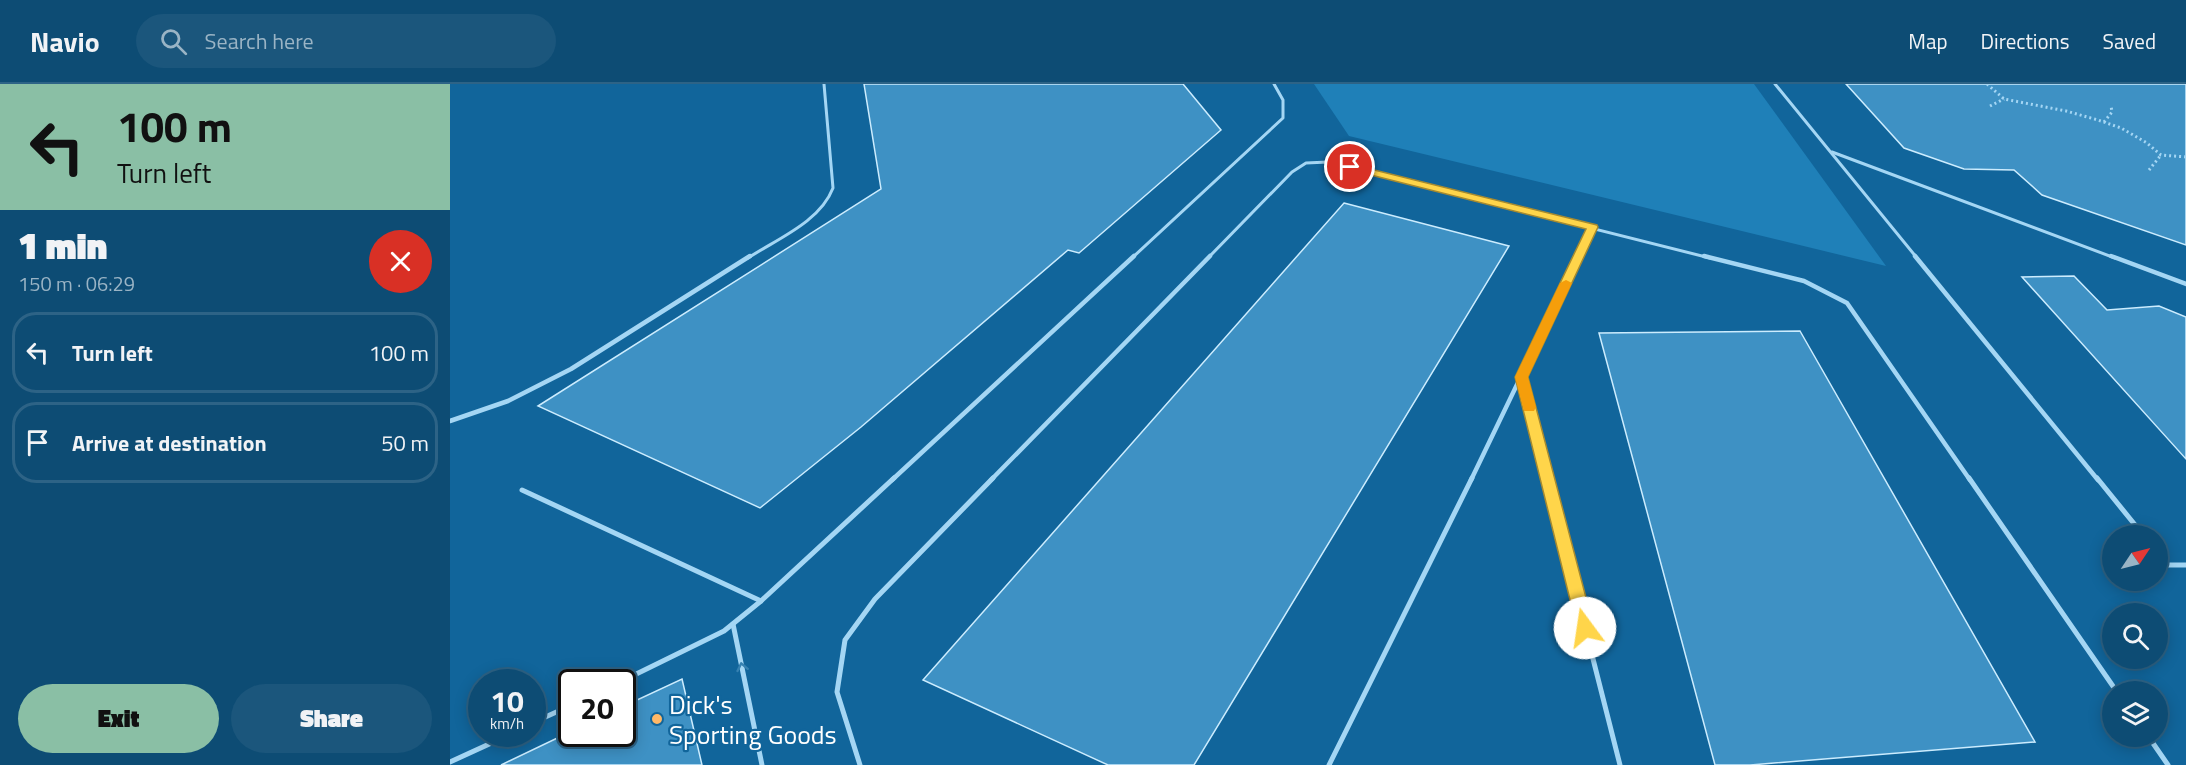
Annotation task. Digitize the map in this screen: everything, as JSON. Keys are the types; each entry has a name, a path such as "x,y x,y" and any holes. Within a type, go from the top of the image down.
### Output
{"lane":[{"path":"450,421 508,401 571,369 809,219 827,203 833,188 824,84"},
{"path":"636,674 686,651 733,624 761,601 1283,118 1283,95 1274,84"},
{"path":"1775,84 2135,525"},
{"path":"1831,152 2186,284"},
{"path":"860,765 837,692 845,640 875,599 1292,172 1306,163 1328,162 1804,281 1847,303 2109,681"},
{"path":"1329,765 1593,227"},
{"path":"1521,377 1620,765"},
{"path":"522,490 761,601"},
{"path":"2168,565 2186,565"},
{"path":"733,624 762,765"},
{"path":"450,762 483,747"},
{"path":"2156,747 2168,765"}],"path":[{"path":"1987,84 2004,99 2066,111 2104,122 2121,128 2147,143 2161,155 2186,157"},
{"path":"1990,106 2004,99"},
{"path":"2104,122 2112,112 2111,106"},
{"path":"2149,170 2161,155"}],"shaded area":[{"path":"1314,84 1754,84 1886,266 1349,136"}],"building":[{"path":"864,84 1183,84 1221,130 1079,253 1068,250 861,427 760,508 538,406 881,189"},
{"path":"1846,84 2186,84 2186,245 2042,195 2014,170 1964,169 1904,148"},
{"path":"1344,203 1509,246 1194,765 1108,765 923,680"},
{"path":"2074,276 2107,310 2159,306 2186,317 2186,459 2022,277"},
{"path":"1800,331 2035,742 1750,765 1715,765 1599,333"},
{"name":"Dick's Sporting Goods","path":"682,679 702,765 501,765 539,747 546,747 546,743 558,738 558,747 636,747 636,700"}],"slow traffic":[{"path":"1529,407 1521,377 1566,283"}],"place":[{"name":"Dick's Sporting Goods","path":"657,719"}],"route":[{"path":"1350,167 1593,227 1521,377 1585,628"}]}
